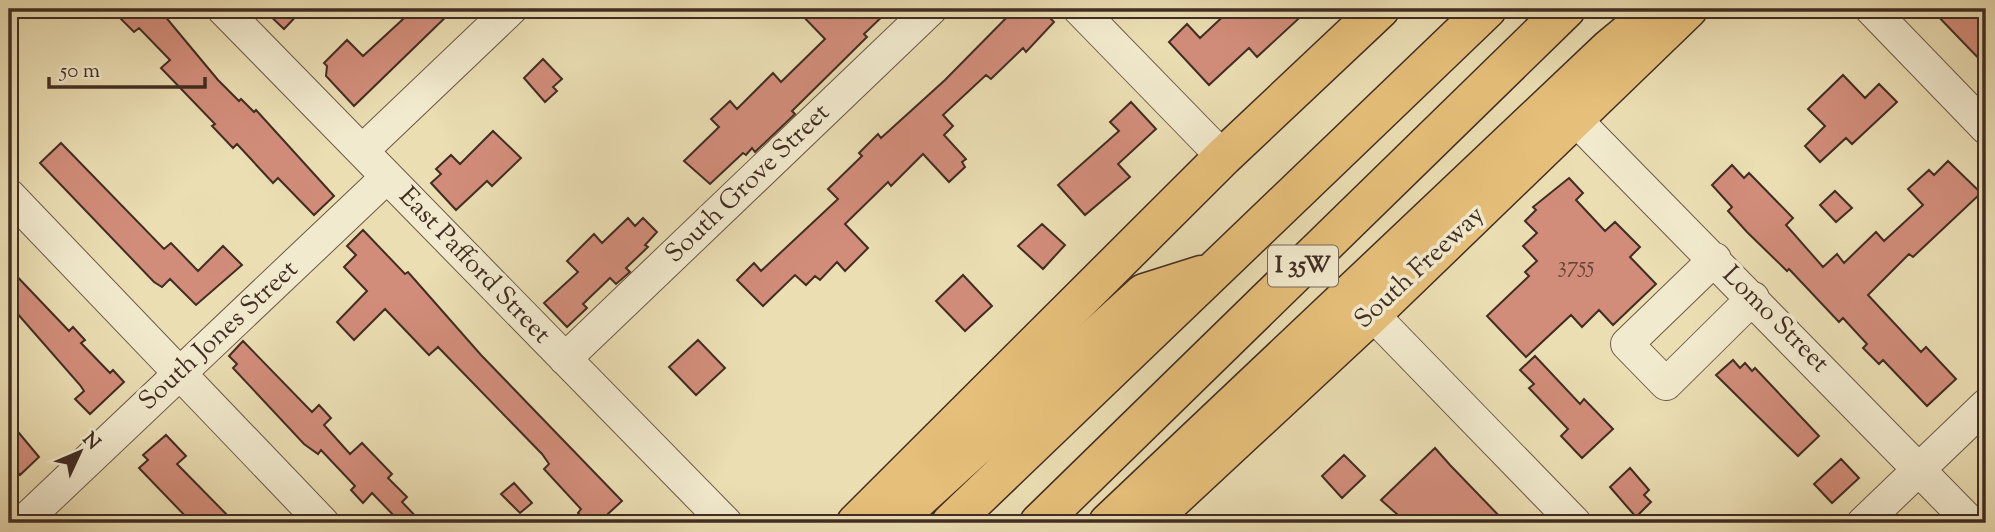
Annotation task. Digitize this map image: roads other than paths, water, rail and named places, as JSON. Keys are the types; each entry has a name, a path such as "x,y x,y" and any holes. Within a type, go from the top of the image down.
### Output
{"main road":[{"path":"856,523 1223,156 1380,9"},
{"name":"I 35W","path":"951,523 1487,9"},
{"name":"I 35W","path":"1039,523 1566,9"},
{"path":"1108,523 1610,48 1657,9"},
{"name":"South Freeway","path":"1147,523 1372,314 1688,9"},
{"path":"892,523 1144,293 1210,273"}],"street":[{"name":"East Pafford Street","path":"223,9 726,523"},
{"path":"362,151 511,9"},
{"name":"South Grove Street","path":"565,359 931,9"},
{"path":"1079,9 1223,156"},
{"path":"1871,9 1986,128"},
{"name":"Lomo Street","path":"1576,120 1706,268 1753,298 1971,523"},
{"name":"South Jones Street","path":"22,523 387,177"},
{"path":"9,195 323,523"},
{"path":"1706,268 1628,344 1666,384 1753,298"},
{"path":"1372,314 1575,523"},
{"path":"1863,523 1986,405"}]}
